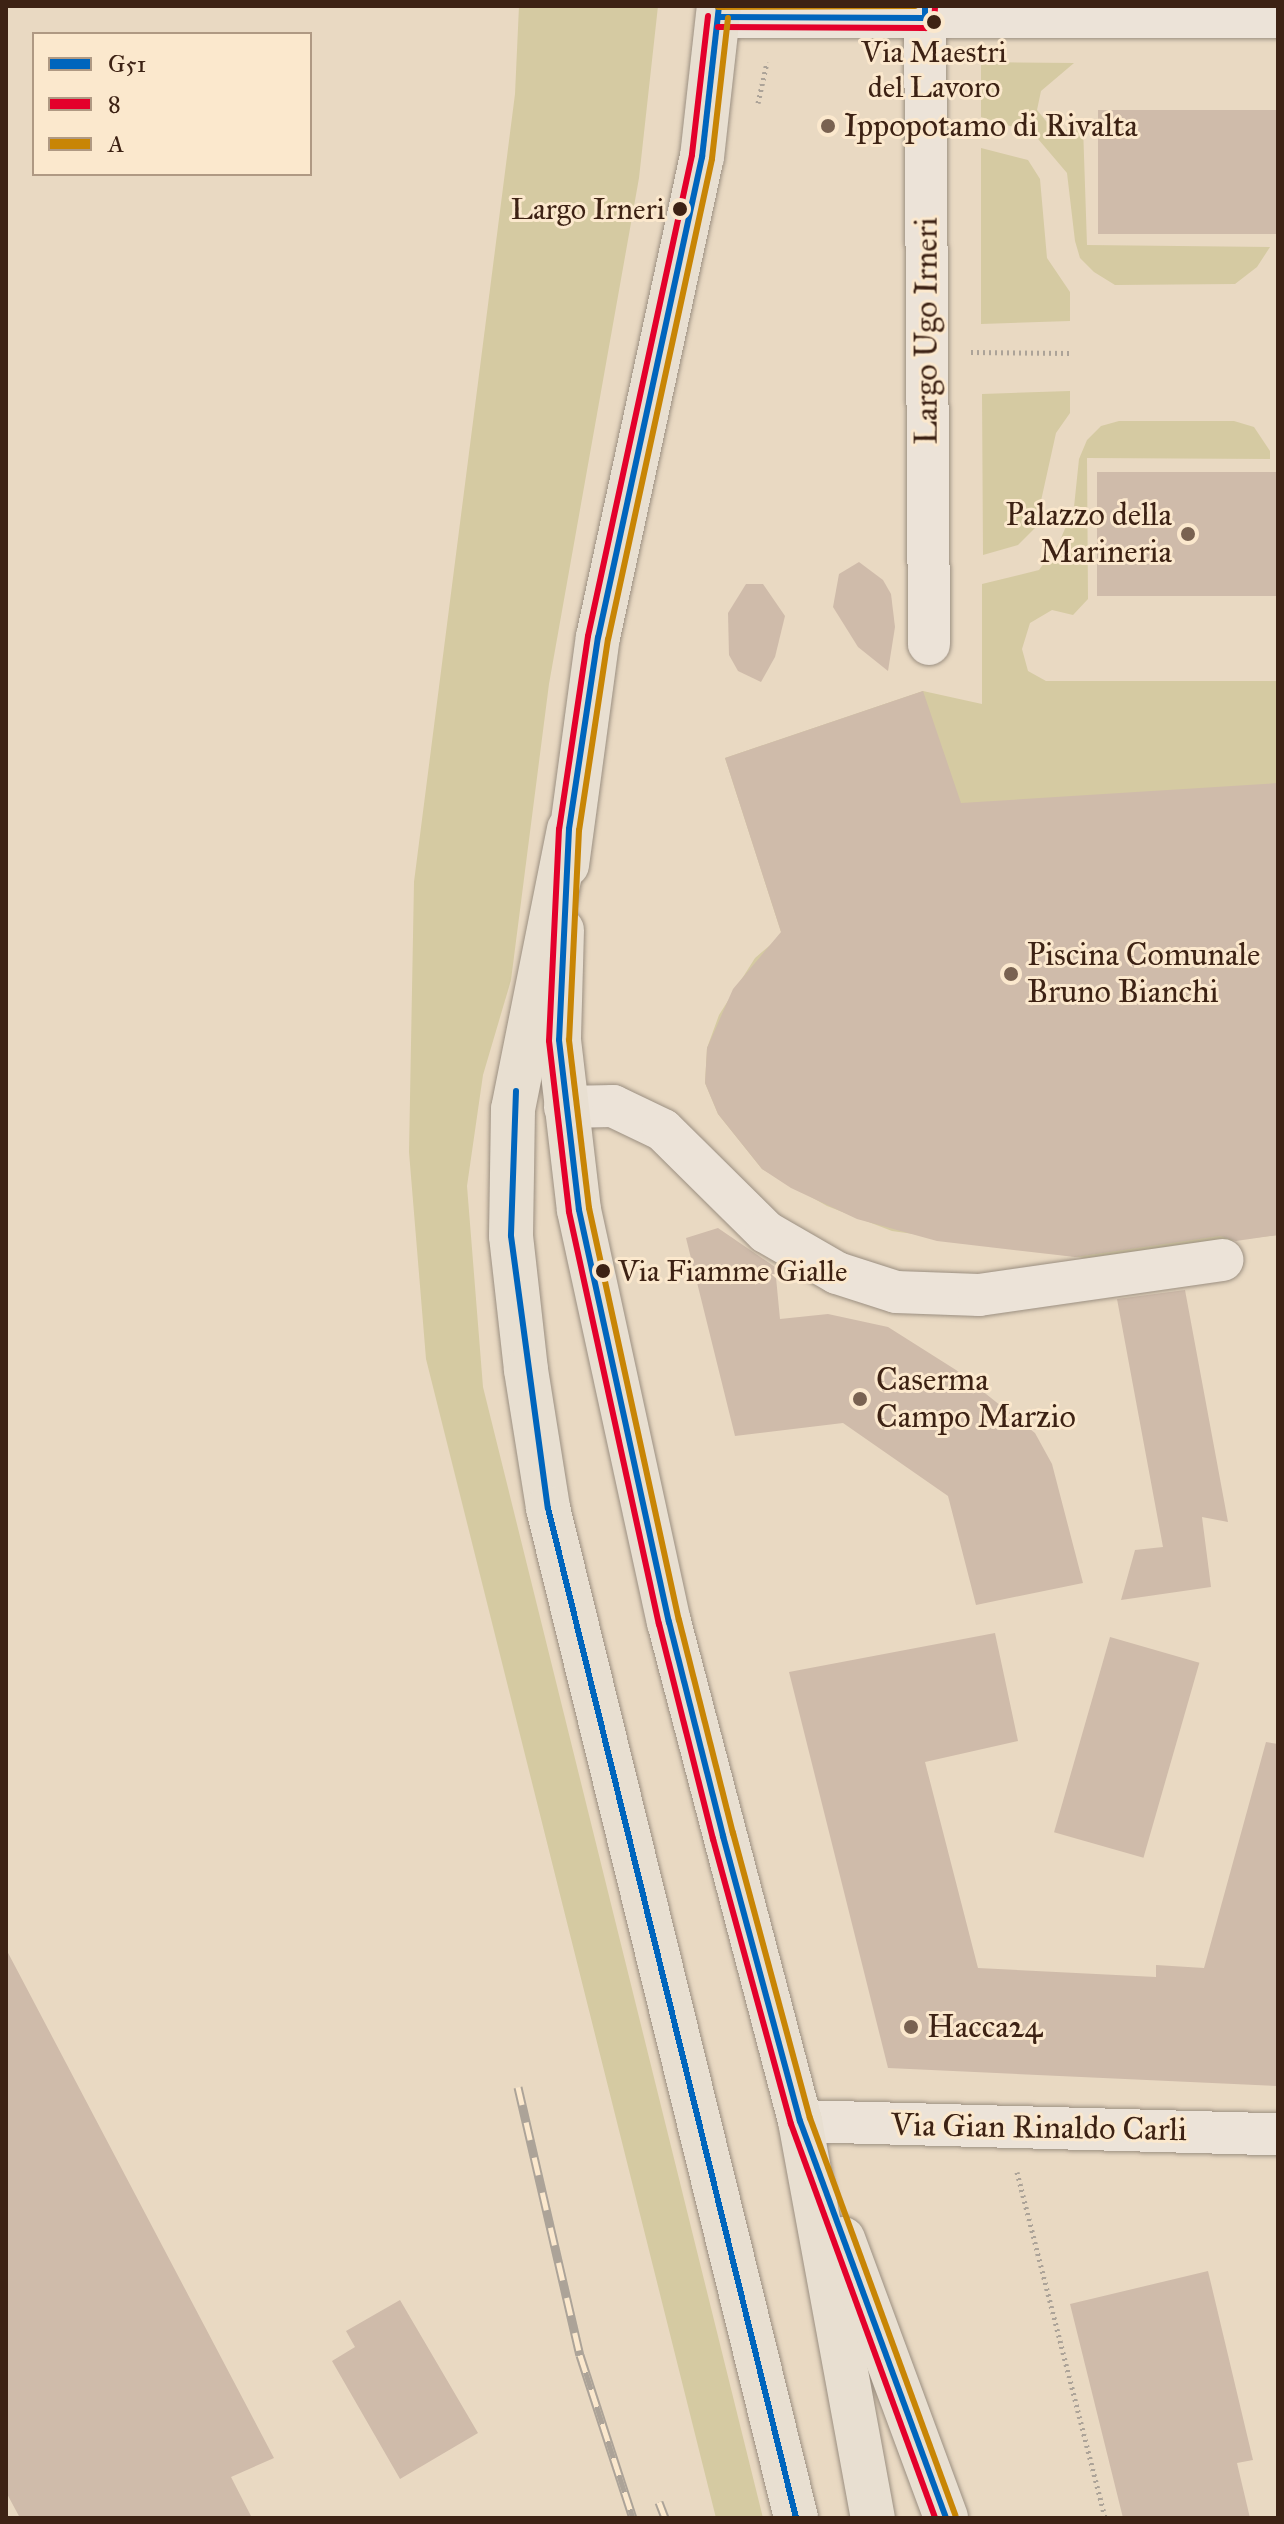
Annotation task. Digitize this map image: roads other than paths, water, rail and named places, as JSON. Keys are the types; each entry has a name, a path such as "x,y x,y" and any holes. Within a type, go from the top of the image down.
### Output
{"main road":[{"path":"718,12 702,157 601,621 569,829 513,1109 511,1236 526,1370 548,1508 796,2518"},
{"path":"569,829 560,956 559,1040 579,1210 669,1622 800,2121 873,2518"},
{"path":"800,2121 946,2518"}],"street":[{"path":"718,12 774,17 925,12 1278,17"},
{"name":"Largo Ugo Irneri","path":"925,12 929,644"},
{"path":"565,1107 613,1106 663,1130 766,1232 837,1273 896,1292 979,1295 1223,1260"},
{"name":"Via Gian Rinaldo Carli","path":"800,2121 1278,2134"}],"railway":[{"path":"518,2087 580,2355 633,2518"},
{"path":"659,2502 665,2518"}],"place":[{"name":"Via Maestri del Lavoro","path":"934,22"},
{"name":"Ippopotamo di Rivalta","path":"828,126"},
{"name":"Largo Irneri","path":"680,209"},
{"name":"Palazzo della Marineria","path":"1188,534"},
{"name":"Piscina Comunale Bruno Bianchi","path":"1011,974"},
{"name":"Via Fiamme Gialle","path":"603,1271"},
{"name":"Caserma Campo Marzio","path":"860,1399"},
{"name":"Hacca24","path":"911,2027"}]}
